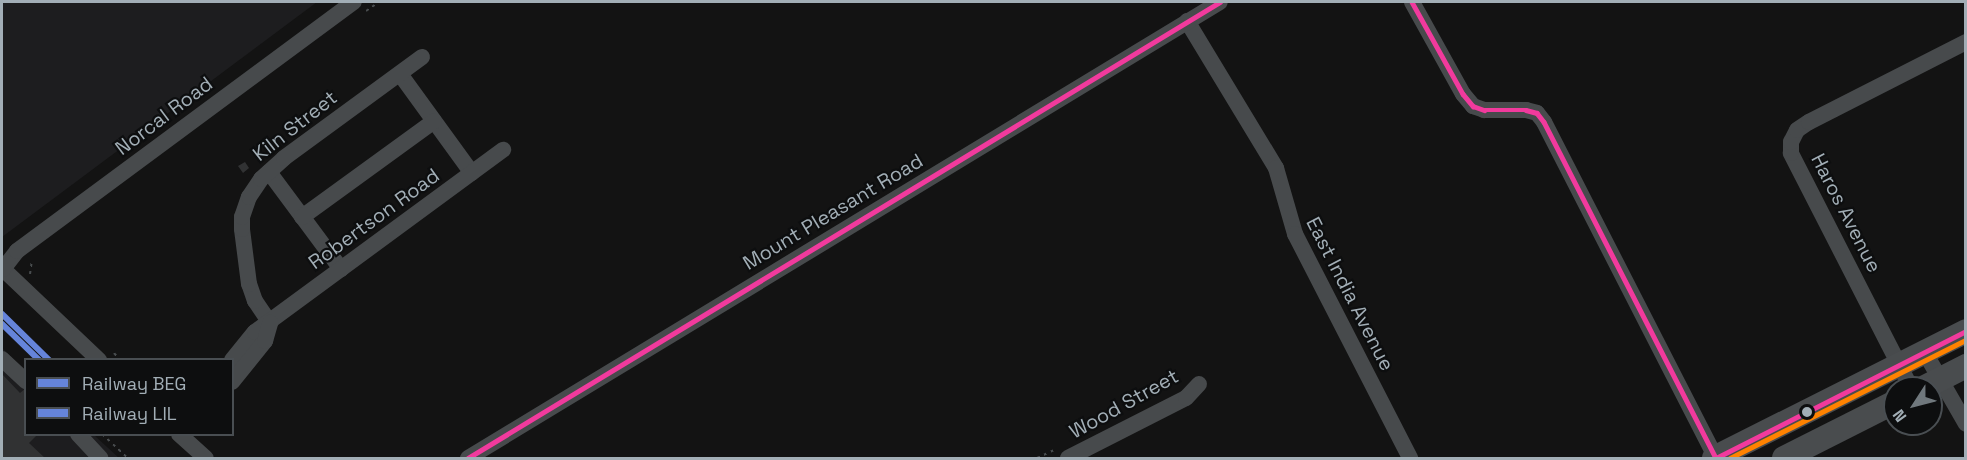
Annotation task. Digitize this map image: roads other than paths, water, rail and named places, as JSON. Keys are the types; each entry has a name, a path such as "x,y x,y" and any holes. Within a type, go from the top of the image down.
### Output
{"highway":[{"path":"1715,458 1965,331"},
{"path":"1943,378 1965,366"},
{"path":"1784,459 1883,408"}],"street":[{"name":"Norcal Road","path":"2,268 17,251 354,2"},
{"name":"Mount Pleasant Road","path":"468,459 1220,2"},
{"path":"1412,2 1463,94 1473,106 1484,110 1526,110 1537,113 1544,122 1715,458"},
{"name":"East India Avenue","path":"1187,21 1276,168 1295,234 1410,459"},
{"name":"Haros Avenue","path":"1905,376 1791,153 1791,142 1797,130 1809,122 1965,42"},
{"name":"Kiln Street","path":"270,323 251,293 242,229 242,217 249,197 269,172 422,57"},
{"path":"400,74 472,173"},
{"path":"302,217 434,121"},
{"name":"Robertson Road","path":"234,358 255,332 503,150"},
{"path":"269,172 341,269"},
{"path":"2,268 97,358"},
{"name":"Robertson Road","path":"234,379 266,341 270,323"},
{"path":"1924,351 1929,376"},
{"path":"2,359 24,379"},
{"name":"Wood Street","path":"1068,459 1186,398 1199,384"},
{"path":"1943,398 1965,424"},
{"path":"79,436 99,459"},
{"path":"181,436 206,459"}],"rail line":[{"name":"BEG","path":"2,314 47,358"},
{"name":"LIL","path":"2,324 37,358"}]}
